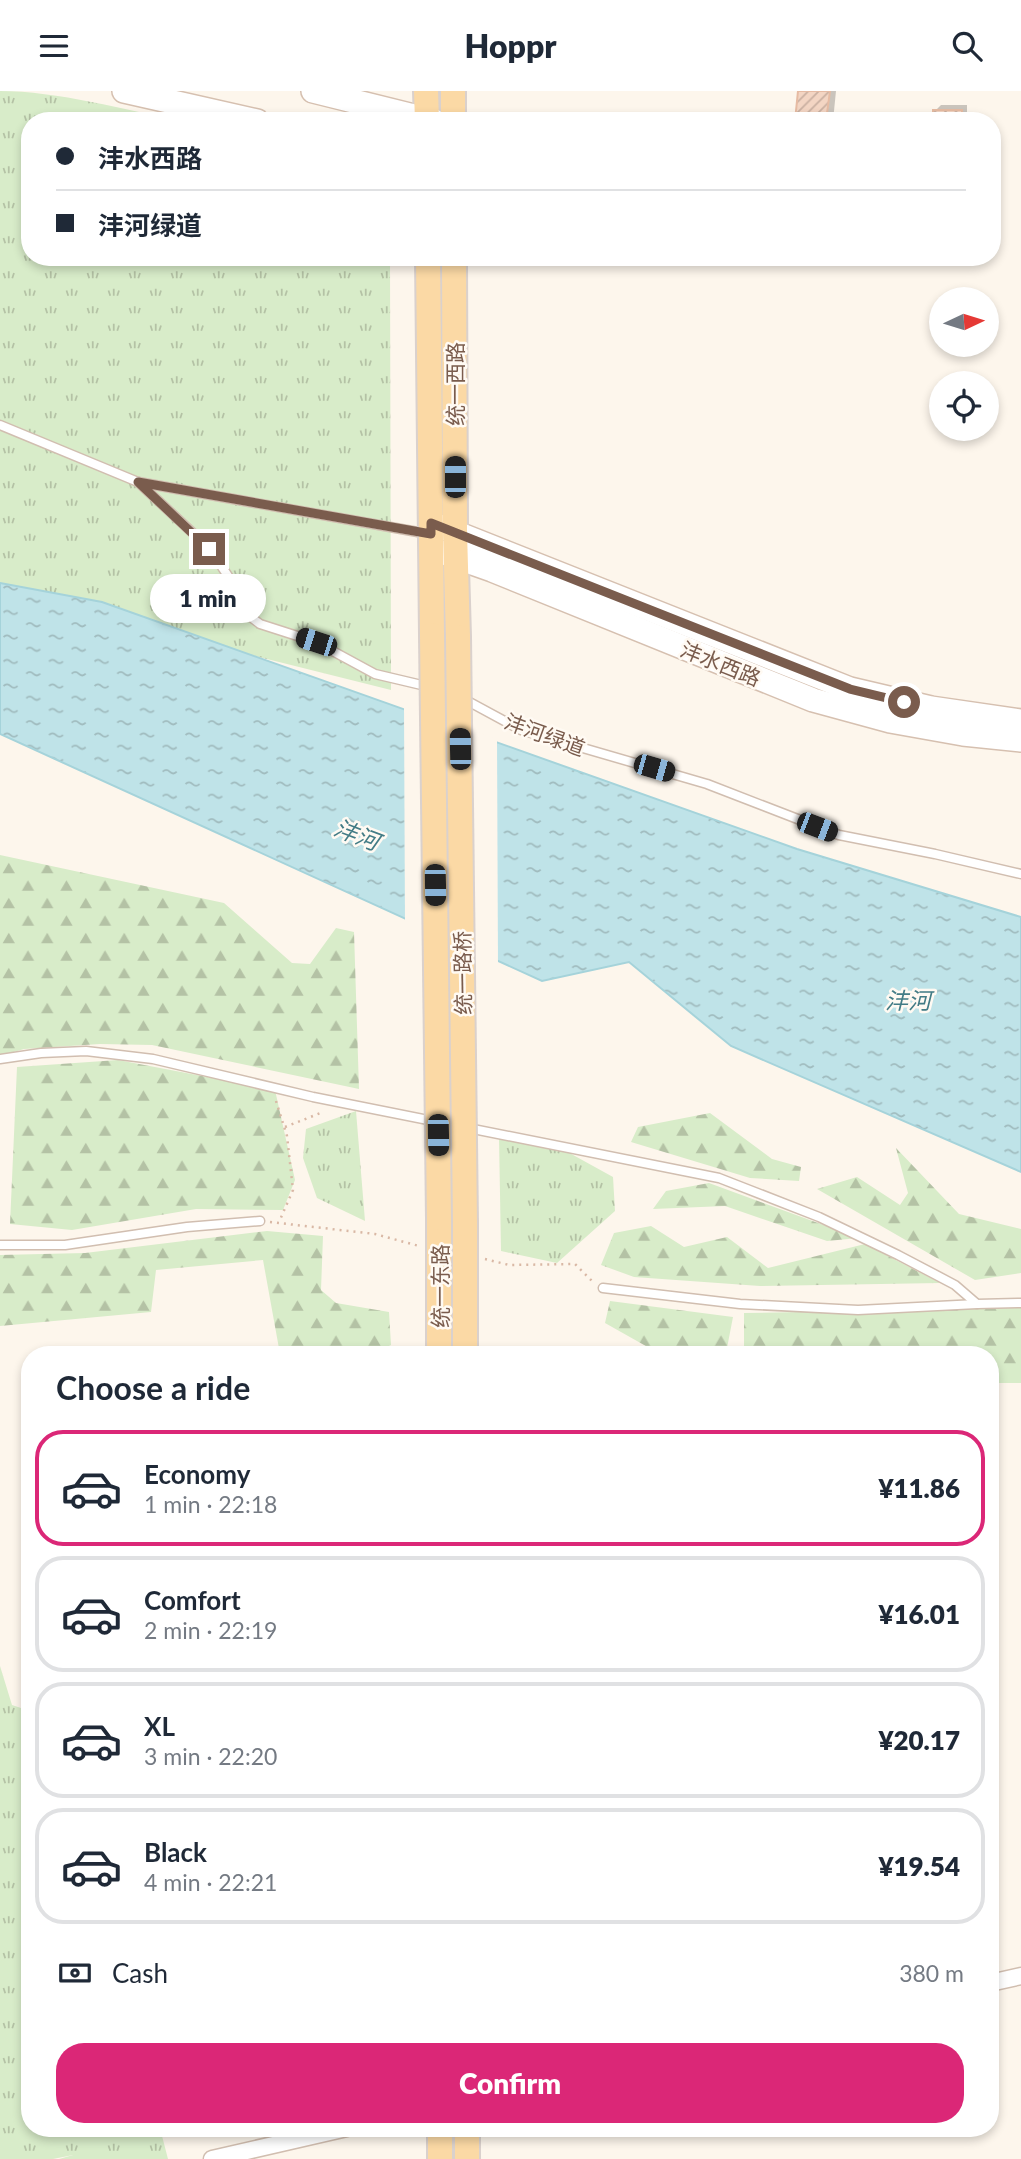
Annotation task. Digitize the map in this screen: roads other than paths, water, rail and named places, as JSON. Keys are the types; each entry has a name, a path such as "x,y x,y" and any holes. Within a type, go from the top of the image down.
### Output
{"main road":[{"path":"426,91 428,112"},
{"path":"453,91 453,112"},
{"name":"统一西路","path":"428,266 437,535 455,557 458,637"},
{"name":"统一西路","path":"432,635 453,266"},
{"name":"统一路桥","path":"432,635 439,1218"},
{"name":"统一路桥","path":"458,637 465,1224"},
{"name":"统一东路","path":"439,1218 439,1346"},
{"name":"统一东路","path":"465,1224 465,1346"},
{"path":"440,2137 440,2159"},
{"path":"467,2137 467,2159"}],"street":[{"path":"124,91 217,112"},
{"path":"313,91 397,112"},
{"name":"沣水西路","path":"437,535 850,689 932,708 1021,721"},
{"name":"沣水西路","path":"455,557 813,700 890,721 1021,740"},
{"path":"999,1981 1021,1976"},
{"path":"212,2159 308,2137"}],"lane":[{"path":"0,425 138,482 437,535"},
{"path":"138,482 209,549 228,576 243,611 260,624 316,642 375,674 438,688"},
{"name":"沣河绿道","path":"448,691 521,730 707,784 839,835 935,853 1021,874"},
{"path":"0,1059 41,1053 86,1051 153,1059 346,1103 719,1178 819,1217 898,1255 955,1285 977,1304"},
{"path":"0,1245 65,1245 187,1227 260,1220"},
{"path":"603,1288 740,1304 858,1310 1021,1303"}],"water":[{"name":"沣河","path":"0,583 102,602 797,849 1021,917 1021,1172 731,1046 629,962 542,981 0,734"}]}
